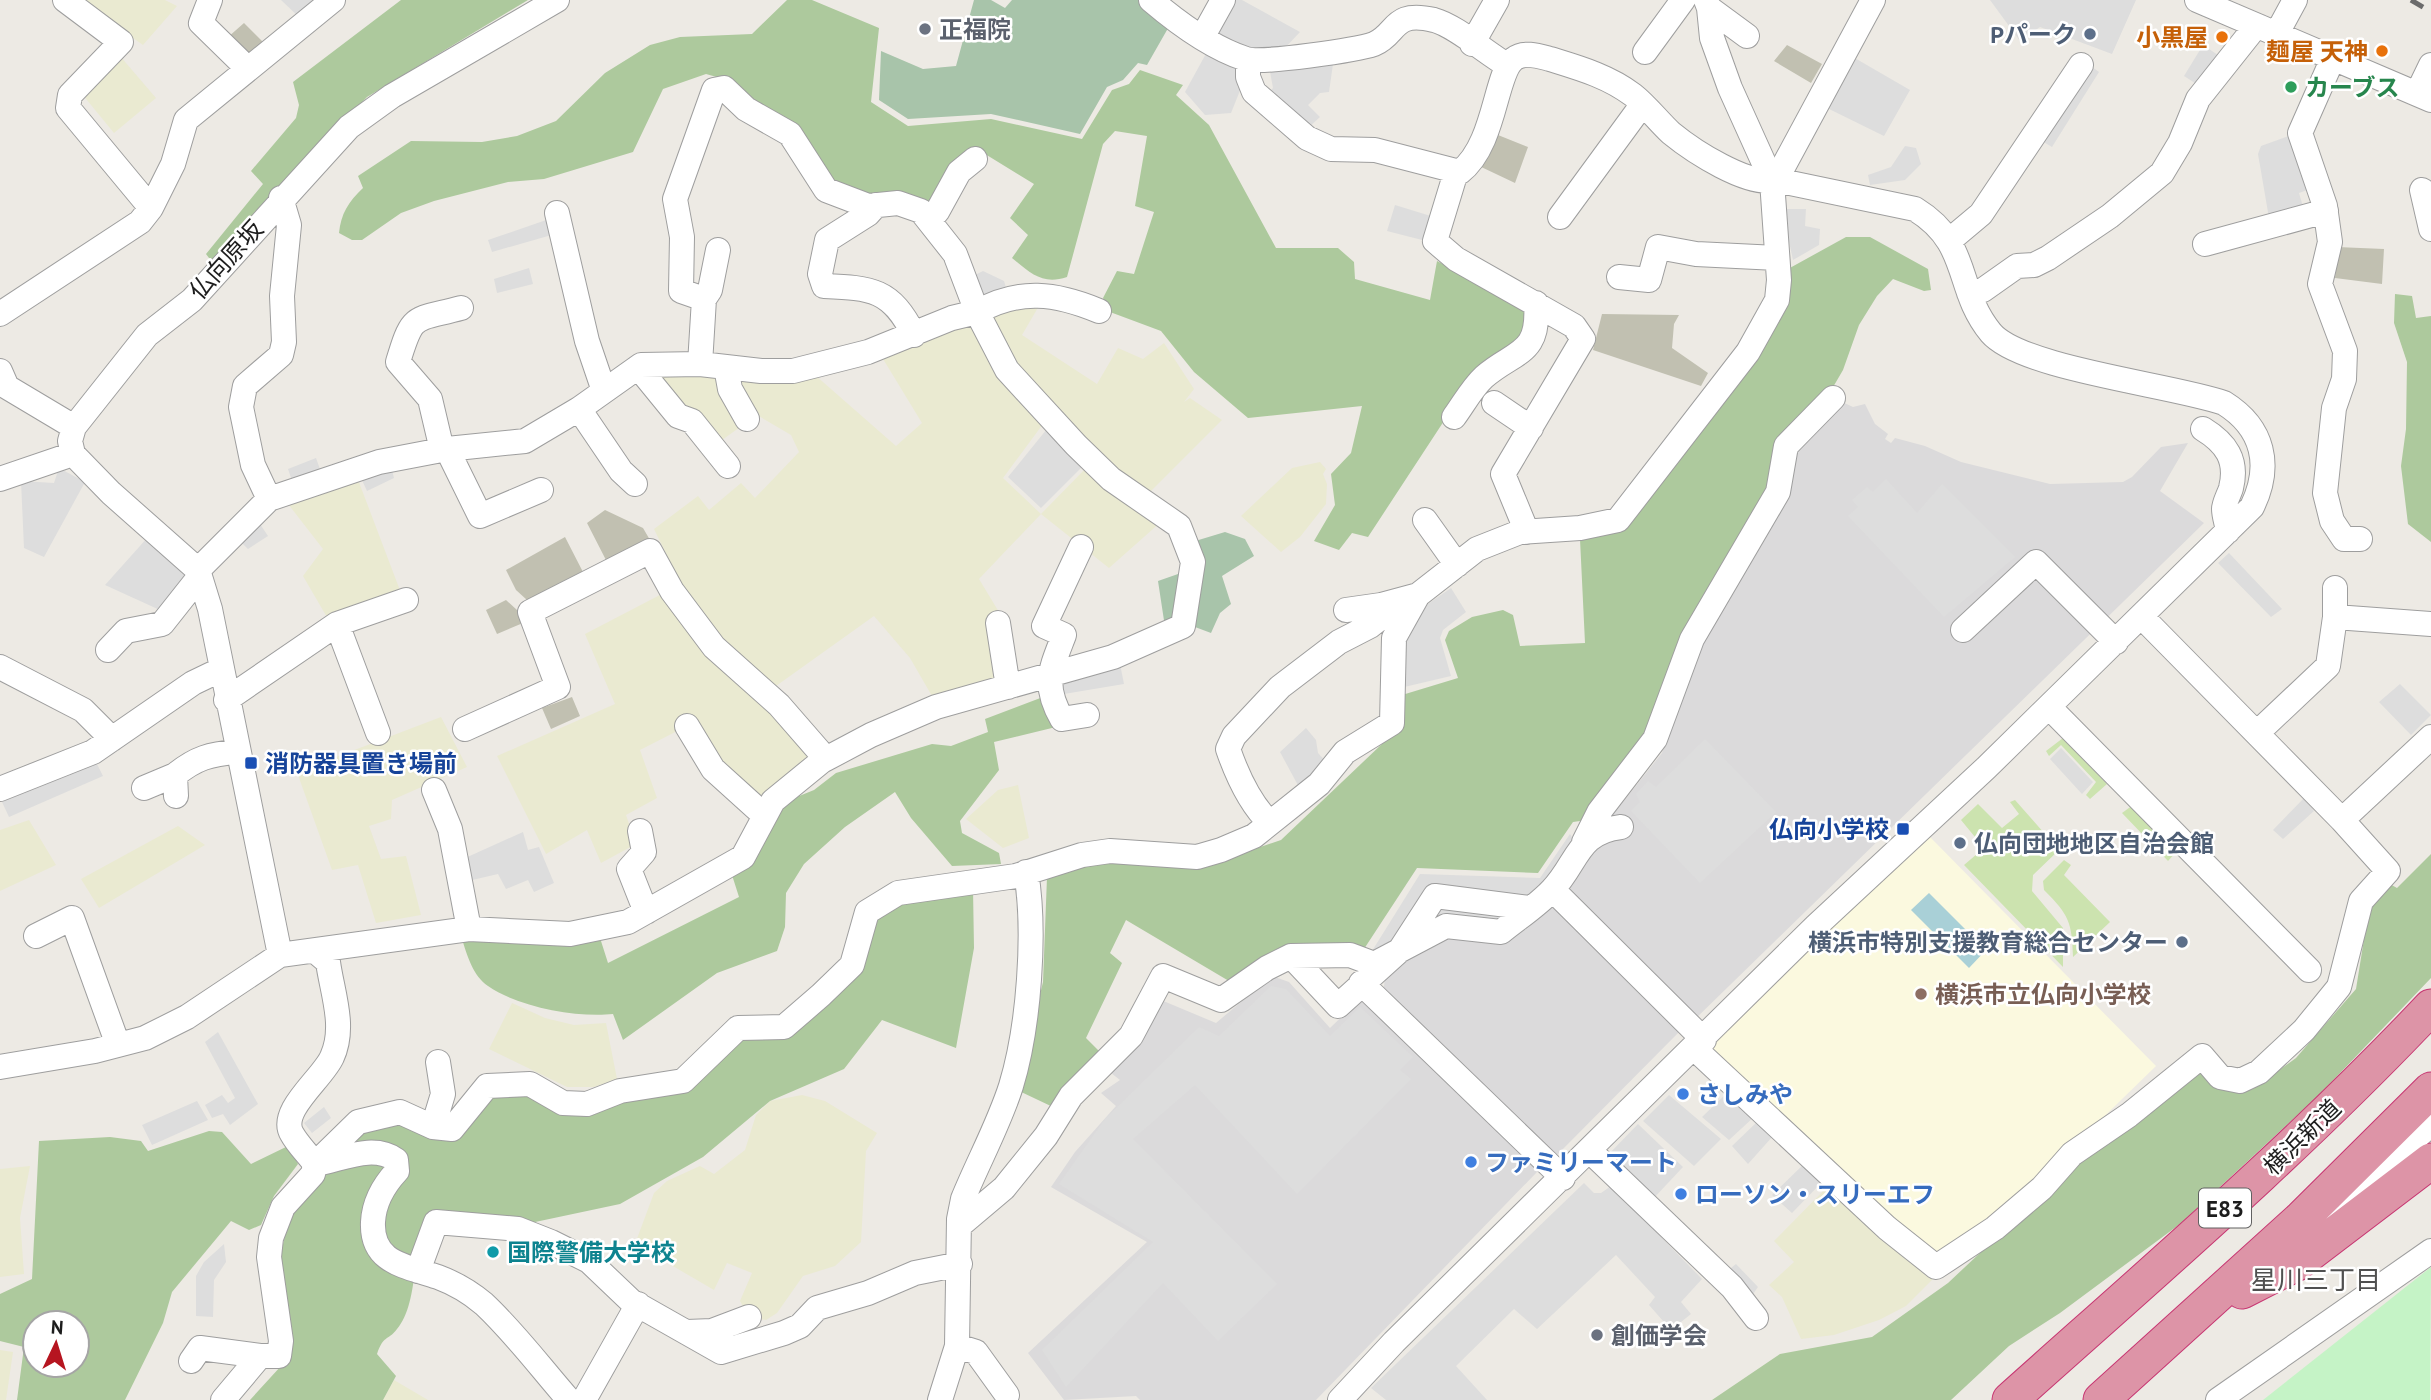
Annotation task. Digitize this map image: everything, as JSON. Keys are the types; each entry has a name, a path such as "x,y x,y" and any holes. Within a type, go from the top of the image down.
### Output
{"highway":[{"name":"横浜新道","path":"2010,1400 2258,1178 2372,1070 2431,1007"},
{"name":"E83","path":"2101,1400 2202,1312 2302,1218 2431,1090"},
{"path":"2202,1312 2297,1263 2431,1161"}],"street":[{"path":"65,0 121,42 70,95 68,108 151,208"},
{"path":"210,0 201,23 247,68"},
{"name":"仏向原坂","path":"74,427 147,335 192,300 281,198 349,127 392,96 558,0"},
{"path":"1151,0 1203,36 1248,60 1341,51 1376,43 1396,22 1413,19 1434,20 1507,65"},
{"path":"1203,36 1223,0"},
{"path":"1472,44 1497,0"},
{"path":"1645,52 1683,0"},
{"path":"1774,181 1873,0"},
{"path":"2197,0 2424,97 2431,65"},
{"path":"0,314 26,294 140,222 151,208 173,164 186,120 331,1"},
{"path":"1969,293 1983,290 2017,266 2034,265 2048,258 2110,216 2162,173 2180,142 2198,99 2297,2"},
{"path":"1270,823 1243,785 1228,749 1234,736 1280,687 1339,642 1370,625 1477,549 1527,532 1580,528 1618,520 1748,352 1777,300 1774,181 1725,75 1712,38 1707,4"},
{"path":"1707,4 1747,36"},
{"path":"1340,1400 1394,1342 1816,926 2049,707 2252,507 2261,489 2264,464 2253,428 2240,413 2208,398 2078,370 2021,351 1993,335 1969,293 1950,240 1936,221 1915,209 1774,181 1764,183 1730,170 1672,134 1642,104 1593,71 1533,55 1516,57 1507,65 1492,121 1470,164 1456,172 1435,241 1455,259 1574,326 1583,339 1503,474 1527,532"},
{"path":"2333,58 2300,133 2326,211 2330,242 2320,284 2345,351 2344,379 2333,408 2325,493 2332,521 2344,539 2360,539"},
{"path":"1248,60 1248,77 1254,93 1307,138 1331,149 1375,150 1456,172"},
{"path":"1950,240 1981,214 2081,65"},
{"path":"0,1067 145,1038 187,1017 280,956 469,929 570,934 628,922 743,857 773,801 826,759 871,735 936,707 1140,647 1183,626 1194,562 1179,526 1111,479 1007,370 977,312 954,254 926,216 898,204 868,206 825,190 790,134 746,109 723,88 714,90 675,200 682,237 681,291 704,299"},
{"path":"1560,217 1642,104"},
{"path":"926,216 937,212 949,196 959,172 975,159"},
{"path":"2431,197 2421,190 2431,229"},
{"path":"269,499 253,466 241,407 245,386 281,355 284,342 282,296 289,225 281,198"},
{"path":"876,205 868,214 827,240 820,274 824,286 866,288 888,297 903,313 914,335"},
{"path":"2205,244 2326,211"},
{"path":"557,212 587,341 604,391"},
{"path":"1619,277 1649,281 1658,247 1696,254 1777,258"},
{"path":"701,364 704,299 710,290 718,250"},
{"path":"108,650 126,631 162,624 199,573 269,499 379,462 444,450 525,441 579,410 638,367 701,364 793,371 868,352 952,318 977,312 994,302 1027,294 1069,299 1099,311"},
{"path":"1454,417 1483,378 1523,353 1535,332 1536,303"},
{"path":"461,308 414,321 408,328 398,362 430,399 444,450 480,516 541,491"},
{"path":"638,367 678,416 692,421 728,466"},
{"path":"726,367 730,389 747,419"},
{"path":"0,371 7,387 74,427 70,441 73,454 110,493 199,573 210,609 226,700 280,956"},
{"path":"959,1226 1004,1188 1046,1136 1071,1096 1131,1036 1163,976 1221,1000 1267,968 1291,957 1350,955 1374,964 1446,926 1501,932 1553,890 1584,842 1598,812 1656,739 1692,639 1778,492 1786,446 1833,398"},
{"path":"1494,403 1531,428"},
{"path":"579,410 621,471 635,484"},
{"path":"2203,429 2220,439 2229,451 2232,481 2224,508 2228,531"},
{"path":"0,479 73,454"},
{"path":"1425,520 1457,565"},
{"path":"1081,547 1044,626 1064,635 1048,676 1055,707 1062,719 1087,715"},
{"path":"465,729 558,687 530,612 650,551 672,591 714,647 779,705 826,759"},
{"path":"1963,630 2036,562 2116,642"},
{"path":"2257,733 2328,666 2335,617 2335,588"},
{"path":"1346,610 1413,596"},
{"path":"191,1361 200,1348 279,1356 281,1341 269,1256 271,1238 283,1207 313,1174 315,1164 358,1122 400,1112 433,1127 452,1129 487,1086 530,1084 564,1103 587,1104 620,1091 683,1081 738,1028 784,1027 821,995 852,965 867,912 898,892 1027,873 1082,855 1110,851 1196,858 1254,836 1319,784 1345,752 1392,723 1394,638 1413,596"},
{"path":"226,700 337,624 406,600"},
{"path":"1553,890 1699,1044 1887,1228 1936,1267 1995,1228 2042,1188 2073,1154 2129,1115 2202,1056 2220,1077 2240,1081 2259,1072 2304,1030 2339,987 2361,901 2388,872 2343,820 2142,617"},
{"path":"2335,617 2431,624"},
{"path":"998,623 1008,687"},
{"path":"337,624 379,733"},
{"path":"1140,647 1165,644"},
{"path":"0,667 83,709 112,738"},
{"path":"0,789 93,752 193,683 220,670"},
{"path":"2049,707 2309,970"},
{"path":"687,726 713,769 765,816"},
{"path":"2343,820 2431,737"},
{"path":"144,788 176,785 193,760 208,754 237,752"},
{"path":"434,790 450,829 469,929"},
{"path":"1584,842 1603,829 1621,827"},
{"path":"640,831 644,852 629,869 646,912"},
{"path":"940,1400 957,1346 959,1226 963,1199 1011,1086 1028,978 1031,898 1027,873"},
{"path":"36,936 72,918 118,1045"},
{"path":"1291,957 1338,1006 1400,950"},
{"path":"315,951 328,962 338,1035 332,1058 293,1109 289,1128 315,1164"},
{"path":"1361,983 1563,1178"},
{"path":"433,1127 443,1094 438,1062"},
{"path":"2259,1283 2431,1124"},
{"path":"1590,1151 1723,1278 1756,1318"},
{"path":"315,1164 340,1161 367,1152 385,1152 396,1160 397,1171 380,1193 373,1216 372,1234 379,1251 390,1262 455,1284 483,1303 569,1400"},
{"path":"418,1271 436,1222 518,1229 589,1261 638,1304 721,1352 784,1334 800,1325 817,1308 868,1293 915,1273 960,1264"},
{"path":"2218,1400 2431,1251"},
{"path":"584,1400 638,1304"},
{"path":"687,1332 712,1331 749,1317"},
{"path":"957,1346 976,1352 1007,1395"},
{"path":"223,1400 260,1356"}],"shaded area":[{"path":"281,0 323,0 300,18"},
{"path":"1231,0 1242,0 1300,32 1283,50 1251,52 1213,33"},
{"name":"Pパーク","path":"1990,0 2136,0 2112,54 2040,27 2020,41"},
{"path":"244,23 267,46 249,59 227,38"},
{"path":"1787,45 1822,64 1811,83 1774,61"},
{"path":"2203,45 2221,57 2198,85 2184,76"},
{"path":"1208,50 1238,62 1241,88 1231,113 1205,115 1185,92"},
{"path":"1334,57 1329,92 1320,93 1308,105 1320,117 1306,130 1266,95 1273,88 1269,66"},
{"path":"1853,57 1910,90 1884,136 1825,107"},
{"path":"2088,64 2099,72 2052,147 2042,141"},
{"path":"1493,133 1528,147 1515,183 1477,165"},
{"path":"2294,134 2313,188 2299,193 2304,210 2269,218 2258,154 2261,146"},
{"path":"1905,146 1916,148 1921,164 1905,180 1870,185 1868,175 1891,167"},
{"path":"1395,205 1434,217 1426,241 1387,231"},
{"path":"1782,209 1806,209 1805,226 1820,229 1819,245 1793,260"},
{"path":"552,218 555,234 492,252 488,240"},
{"path":"2337,247 2384,249 2382,284 2335,278"},
{"path":"529,268 533,284 497,293 494,279"},
{"path":"983,271 1004,281 1006,288 983,296 975,275"},
{"path":"1602,314 1679,315 1674,324 1672,348 1708,373 1701,386 1593,350"},
{"path":"1838,400 1853,407 1865,404 1875,424 1888,434 1885,439 1891,443 1895,438 1925,446 1961,462 2050,484 2123,482 2132,477 2161,447 2188,443 2160,491 2204,523 1689,1025 1556,893 1599,832 1662,753 1697,639 1793,447"},
{"path":"1051,424 1085,464 1041,508 1008,477"},
{"path":"316,458 321,472 292,481 288,469"},
{"path":"391,466 394,478 367,491 361,478"},
{"path":"59,468 85,482 44,557 24,548 21,481 54,483"},
{"path":"1886,479 1917,513 1942,484 2015,557 1944,617 1848,516 1858,507 1852,500 1867,487 1873,492"},
{"path":"605,510 643,528 650,540 607,562 587,523"},
{"path":"260,524 268,536 248,549 241,542"},
{"path":"148,537 186,577 162,611 105,585"},
{"path":"565,537 584,574 527,600 516,590 506,570"},
{"path":"2229,553 2282,609 2271,617 2218,563"},
{"path":"1451,588 1466,612 1443,630 1440,638 1451,676 1400,688 1399,644 1412,615"},
{"path":"506,600 517,610 523,623 497,634 486,610"},
{"path":"1120,664 1124,684 1058,695 1055,682"},
{"path":"2400,684 2431,715 2411,735 2379,702"},
{"path":"572,697 580,716 551,729 542,708"},
{"path":"1306,728 1316,740 1318,753 1329,765 1300,789 1280,752"},
{"path":"1705,739 1776,812 1700,883 1631,811 1640,802 1636,794 1648,781 1656,787"},
{"path":"2061,748 2093,782 2082,794 2050,759"},
{"path":"96,762 103,776 9,817 2,802"},
{"path":"2304,798 2314,811 2283,839 2273,830"},
{"path":"523,832 528,850 539,847 554,883 534,892 528,880 506,889 498,874 468,881 463,859"},
{"path":"1570,834 1576,844 1529,899 1430,888 1391,946 1372,951 1420,874 1540,878"},
{"name":"横浜市立仏向小学校","path":"1927,834 2156,1066 2003,1215 1939,1261 1703,1050"},
{"path":"1553,899 1684,1027 1557,1155 1548,1155 1383,996 1386,967 1436,938"},
{"path":"1436,903 1504,913 1502,925 1433,919"},
{"path":"1272,976 1289,982 1330,1028 1359,1000 1368,1002 1536,1162 1537,1172 1316,1400 1140,1400 1136,1396 1064,1400 1028,1353 1147,1242 1051,1187 1075,1152 1116,1106 1101,1093 1120,1080 1111,1073 1161,1000 1216,1023"},
{"path":"1271,986 1286,989 1330,1036 1360,1007 1413,1057 1400,1070 1411,1079 1297,1194 1195,1085 1133,1139 1277,1284 1218,1341 1163,1283 1066,1387 1042,1350 1153,1242 1059,1184 1105,1119 1199,1027 1219,1036"},
{"path":"218,1032 258,1104 230,1125 223,1114 212,1118 205,1105 222,1095 228,1103 235,1098 205,1042"},
{"path":"1729,1091 1755,1116 1729,1140 1702,1117"},
{"path":"1669,1095 1721,1139 1694,1166 1643,1121"},
{"path":"197,1101 208,1120 152,1145 142,1125"},
{"path":"324,1107 331,1118 312,1133 304,1123"},
{"path":"1758,1121 1773,1136 1748,1164 1732,1146"},
{"path":"1638,1124 1683,1167 1653,1199 1607,1156"},
{"path":"1806,1162 1825,1179 1792,1213 1772,1195"},
{"path":"1584,1183 1594,1193 1601,1193 1611,1186 1702,1279 1681,1302 1691,1314 1671,1330 1649,1305 1655,1297 1616,1255 1537,1329 1514,1309 1456,1366 1487,1400 1386,1400 1371,1388"},
{"path":"224,1244 226,1262 214,1280 213,1317 196,1316 196,1276 204,1262"},
{"path":"1736,1264 1758,1287 1751,1297 1726,1272"}],"green space":[{"path":"78,0 165,0 177,6 143,45"},
{"path":"401,0 528,0 367,97 212,262 206,254 263,184 251,171 296,118 299,105 293,82"},
{"path":"787,0 812,0 879,28 871,102 908,126 991,119 1082,139 1112,90 1129,84 1140,70 1183,85 1176,95 1209,125 1276,248 1338,248 1354,262 1355,279 1430,300 1437,261 1529,309 1528,331 1478,369 1368,537 1352,533 1339,550 1314,541 1335,505 1331,474 1351,453 1362,406 1248,418 1194,372 1161,331 1110,312 1103,298 1117,271 1134,274 1154,212 1135,206 1147,136 1115,131 1103,144 1067,277 1051,280 1025,269 1012,258 1028,235 1010,218 1034,184 977,149 933,204 876,198 833,184 724,79 706,74 663,89 633,152 544,179 508,182 434,201 401,213 362,240 352,240 339,233 346,209 363,188 358,176 411,141 482,142 517,136 556,121 605,73 650,45 680,37 752,34"},
{"path":"974,0 991,0 1005,8 1012,0 1143,0 1171,23 1147,65 1138,63 1123,80 1107,87 1080,134 991,114 908,119 879,100 881,51 923,69 956,66"},
{"path":"120,56 156,98 114,133 82,94"},
{"path":"1846,237 1870,237 1928,269 1931,290 1924,291 1893,279 1877,296 1859,325 1843,370 1773,490 1650,737 1587,820 1573,822 1538,873 1417,868 1364,949 1234,984 1126,920 1110,953 1122,963 1086,1038 1101,1053 1055,1108 1017,1090 1043,982 1047,877 1085,862 1199,868 1281,840 1403,724 1402,695 1458,678 1445,640 1449,631 1472,617 1503,610 1513,615 1520,646 1585,643 1580,539 1625,528 1788,269"},
{"path":"2395,294 2412,296 2416,318 2431,316 2431,542 2408,524 2401,466 2406,429 2407,362 2394,323"},
{"path":"1043,299 1022,335 1097,384 1118,348 1143,359 1164,343 1194,389 1184,402 1190,398 1222,420 1147,495 1007,366 984,314"},
{"path":"966,318 1046,420 1003,478 1041,514 979,579 1002,617 1012,681 936,703 910,658 874,616 776,686 814,755 761,803 687,726 640,750 657,798 626,815 636,844 601,863 587,830 546,854 497,756 615,704 585,634 681,584 654,529 698,496 709,510 741,483 755,498 799,452 791,435 757,415 715,445 647,370 815,375 896,446 922,423 880,354"},
{"path":"1320,462 1326,469 1323,474 1327,484 1326,504 1300,537 1281,552 1241,516 1292,468"},
{"path":"1089,465 1162,521 1109,568 1041,514"},
{"path":"357,477 401,593 328,619 303,576 323,549 285,500"},
{"path":"1225,532 1245,539 1254,556 1222,576 1231,604 1220,613 1211,633 1187,624 1165,627 1158,581 1198,567 1192,542"},
{"path":"1043,697 1056,727 994,742 999,770 960,821 962,833 999,853 1001,864 952,866 911,818 895,792 845,827 804,864 786,893 785,927 777,951 717,973 623,1040 613,1014 566,1012 515,1000 488,986 478,977 471,965 462,939 601,941 608,963 739,897 732,875 782,803 814,790 836,773 932,744 951,746 988,732 985,719"},
{"path":"441,717 467,767 392,800 391,819 369,826 381,859 406,856 421,915 376,923 358,865 332,870 293,761 323,762"},
{"path":"2063,738 2107,784 2090,799 2086,795 2096,782 2061,745 2049,756 2046,751"},
{"path":"1018,785 1029,838 1003,848 966,819 998,790"},
{"path":"2015,800 2059,850 2033,875 2032,891 2063,928 2063,967 1964,865 1984,848 1961,820 1978,804 2002,828 2019,814 2010,802"},
{"path":"2133,805 2177,851 2168,861 2122,813"},
{"path":"29,820 56,865 0,891 0,830"},
{"path":"178,826 205,845 99,908 81,879"},
{"path":"2431,854 2431,978 2319,1095 2180,1224 2060,1313 2009,1346 1951,1400 1712,1400 1780,1354 1872,1337 1948,1283 2079,1160 2202,1069 2232,1091 2253,1089 2296,1058 2356,989 2370,902 2388,883 2397,888"},
{"path":"2064,860 2071,865 2064,875 2110,922 2073,957 2068,920 2044,890 2043,881"},
{"path":"973,889 974,948 956,1048 882,1020 844,1069 770,1101 703,1157 620,1204 521,1225 458,1212 416,1252 414,1282 406,1313 397,1329 382,1343 377,1354 396,1376 383,1400 250,1400 292,1354 281,1253 290,1214 359,1130 399,1119 430,1135 492,1093 528,1091 562,1109 642,1092 740,1032 786,1032 855,974 872,916 901,899"},
{"path":"512,1003 545,1018 574,1025 606,1023 617,1079 594,1087 567,1087 489,1049"},
{"path":"802,1095 825,1101 877,1133 866,1151 861,1242 835,1266 803,1276 777,1313 766,1320 749,1317 740,1301 752,1273 727,1263 714,1290 635,1244 654,1193 667,1181 700,1166 714,1174 745,1150 756,1115 770,1101"},
{"path":"209,1131 222,1132 251,1164 288,1146 298,1164 274,1196 261,1225 249,1230 231,1221 172,1292 163,1323 125,1400 17,1400 21,1370 21,1379 91,1379 91,1309 21,1309 21,1346 0,1341 0,1294 32,1279 39,1141 110,1137 141,1141 148,1151"},
{"path":"30,1166 20,1218 24,1274 0,1277 0,1169"},
{"path":"1832,1182 1938,1274 1906,1306 1879,1320 1834,1335 1801,1339 1782,1297 1769,1285 1794,1262 1774,1241"},
{"path":"2431,1267 2430,1400 2263,1400"},
{"path":"0,1350 13,1352 6,1400 0,1400"},
{"path":"394,1380 428,1400 383,1400"}],"water":[{"path":"1929,893 1986,950 1969,968 1911,910"}],"railway":[{"path":"2411,0 2431,12"}],"place":[{"name":"正福院","path":"925,29"},
{"name":"Pパーク","path":"2090,34"},
{"name":"小黒屋","path":"2222,37"},
{"name":"麺屋 天神","path":"2382,51"},
{"name":"カーブス","path":"2291,87"},
{"name":"消防器具置き場前","path":"251,763"},
{"name":"仏向小学校","path":"1903,829"},
{"name":"仏向団地地区自治会館","path":"1960,843"},
{"name":"横浜市特別支援教育総合センター","path":"2182,942"},
{"name":"横浜市立仏向小学校","path":"1921,994"},
{"name":"さしみや","path":"1683,1094"},
{"name":"ファミリーマート","path":"1471,1162"},
{"name":"ローソン・スリーエフ","path":"1681,1194"},
{"name":"国際警備大学校","path":"493,1252"},
{"name":"創価学会","path":"1597,1335"}],"district":[{"name":"星川三丁目","path":"2316,1279"}]}
